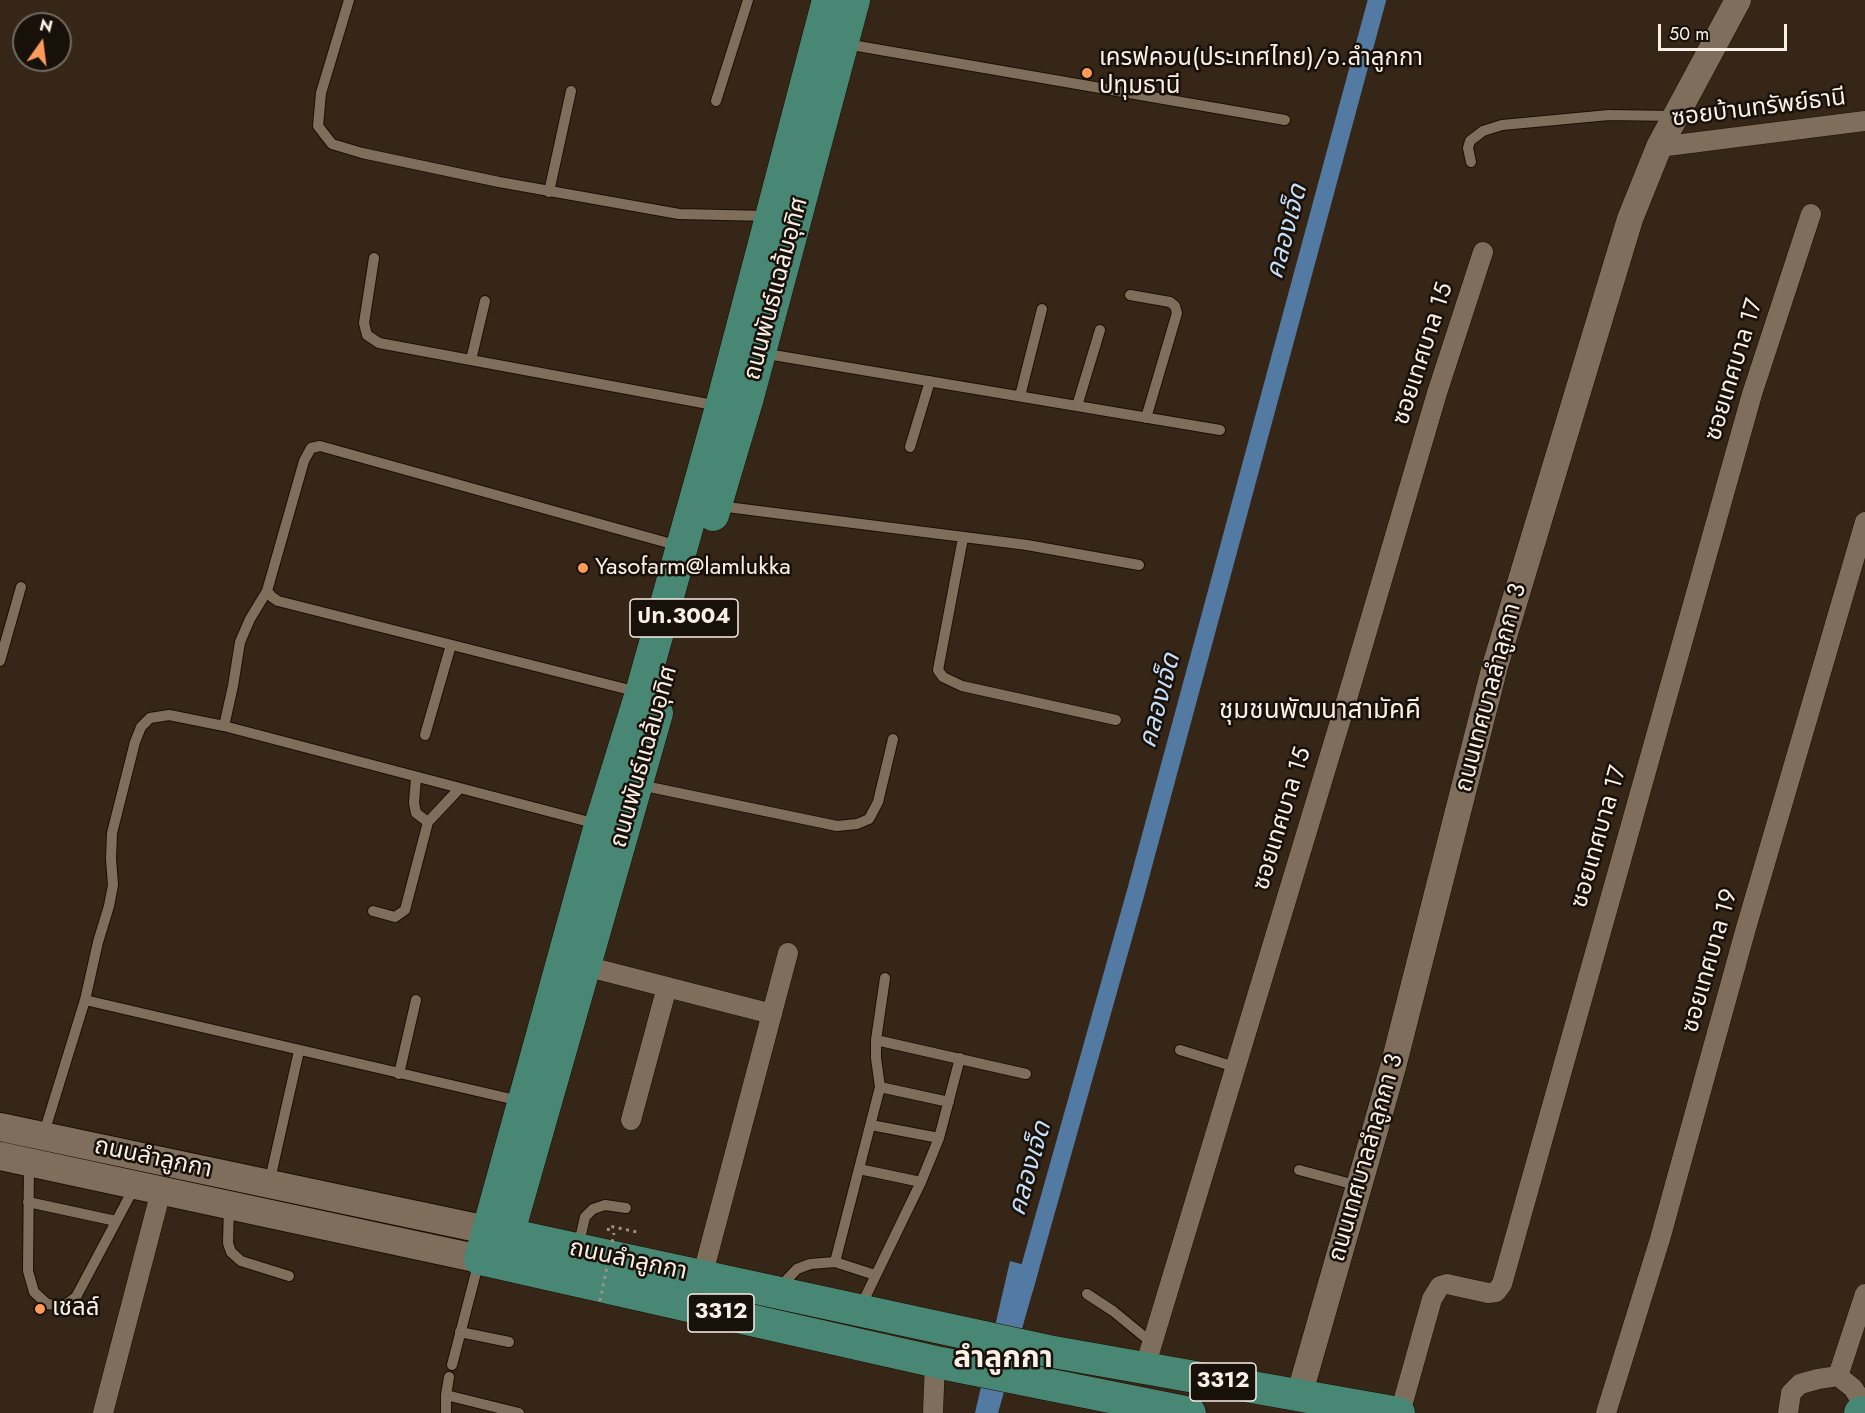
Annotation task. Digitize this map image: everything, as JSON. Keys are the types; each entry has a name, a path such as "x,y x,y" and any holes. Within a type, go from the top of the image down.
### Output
{"main road":[{"name":"ถนนพันธ์แฉล้มอุทิศ","path":"494,1247 524,1102 600,825 641,693 721,407 828,0"},
{"name":"ถนนพันธ์แฉล้มอุทิศ","path":"494,1247 585,966 760,352 854,0"},
{"name":"ถนนลำลูกกา","path":"0,1126 268,1184 494,1247 938,1362 1190,1413"},
{"name":"ถนนลำลูกกา","path":"0,1156 229,1205 494,1247 577,1250 1048,1351 1148,1355 1299,1396 1399,1413"}],"street":[{"name":"ถนนเทศบาลลำลูกกา 3","path":"1299,1396 1393,1067 1495,666 1630,219 1659,147 1738,0"},
{"name":"ซอยบ้านทรัพย์ธานี","path":"1659,147 1865,121"},
{"name":"ซอยเทศบาล 17","path":"1399,1413 1432,1299 1440,1286 1447,1284 1488,1293 1496,1292 1502,1284 1752,394 1812,214"},
{"name":"ซอยเทศบาล 15","path":"1148,1355 1437,393 1483,252"},
{"name":"ซอยเทศบาล 19","path":"1606,1413 1660,1239 1743,940 1865,522"},
{"path":"702,1277 788,953"},
{"path":"585,966 772,1014"},
{"path":"630,1120 667,987"},
{"path":"103,1413 148,1188"},
{"path":"1838,1376 1865,1294"},
{"path":"933,1413 938,1362"},
{"path":"1788,1413 1791,1393 1800,1384 1838,1376 1853,1388 1860,1399 1862,1413"}],"lane":[{"path":"350,0 321,93 318,126 332,144 362,153 549,192 679,214 772,216"},
{"path":"716,102 748,0"},
{"path":"843,44 1286,120"},
{"path":"549,192 572,91"},
{"path":"1471,162 1468,148 1470,141 1483,131 1502,125 1634,114 1676,116"},
{"path":"374,258 364,323 367,335 379,343 721,407"},
{"path":"1130,295 1170,303 1175,306 1178,313 1146,418"},
{"path":"471,360 485,301"},
{"path":"1020,396 1042,309"},
{"path":"1077,406 1100,330"},
{"path":"760,352 1220,430"},
{"path":"910,447 930,381"},
{"path":"224,726 240,642 250,619 267,591 304,461 311,448 320,446 682,547"},
{"path":"716,506 1027,545 1139,565"},
{"path":"963,538 938,669 943,677 962,686 1116,720"},
{"path":"0,661 21,587"},
{"path":"267,591 278,601 641,693"},
{"path":"425,735 451,645"},
{"path":"43,1136 85,1000 113,885 112,833 135,742 141,727 150,718 170,715 224,726 600,825"},
{"path":"637,784 837,826 857,824 869,819 878,802 893,739"},
{"path":"416,778 414,803 416,813 428,822"},
{"path":"373,912 395,917 405,910 428,822 459,789"},
{"path":"835,1262 880,1087 876,1040 885,978"},
{"path":"85,1000 524,1102"},
{"path":"399,1074 416,1000"},
{"path":"876,1040 1026,1074"},
{"path":"1180,1050 1235,1067"},
{"path":"268,1184 299,1051"},
{"path":"859,1310 921,1182 939,1138 960,1058"},
{"path":"880,1087 950,1102"},
{"path":"871,1125 939,1138"},
{"path":"29,1162 28,1271 34,1292 47,1304 64,1306 76,1297 116,1221 148,1188"},
{"path":"860,1169 921,1182"},
{"path":"1299,1170 1359,1186"},
{"path":"28,1202 116,1221"},
{"path":"229,1205 228,1243 231,1252 241,1261 288,1276"},
{"path":"577,1250 585,1217 593,1209 605,1205 626,1208"},
{"path":"452,1365 460,1332 494,1247"},
{"path":"775,1293 797,1269 810,1264 835,1262 875,1275"},
{"path":"1087,1294 1113,1311 1148,1355"},
{"path":"460,1332 509,1342"},
{"path":"446,1413 449,1377"},
{"path":"446,1395 519,1413"}],"path":[{"path":"608,1232 609,1226 637,1232"},
{"path":"600,1301 614,1233"}],"water":[{"path":"1010,1261 1039,1269 998,1413 975,1413"}],"waterway":[{"name":"คลองเจ็ด","path":"1024,1289 1135,895 1377,0"}],"place":[{"name":"เครฟคอน(ประเทศไทย)/อ.ลำลูกกา ปทุมธานี","path":"1087,73"},
{"name":"Yasofarm@lamlukka","path":"583,568"},
{"name":"เชลล์","path":"40,1309"}],"district":[{"name":"ชุมชนพัฒนาสามัคคี","path":"1320,712"},
{"name":"ลำลูกกา","path":"1003,1360"}]}
